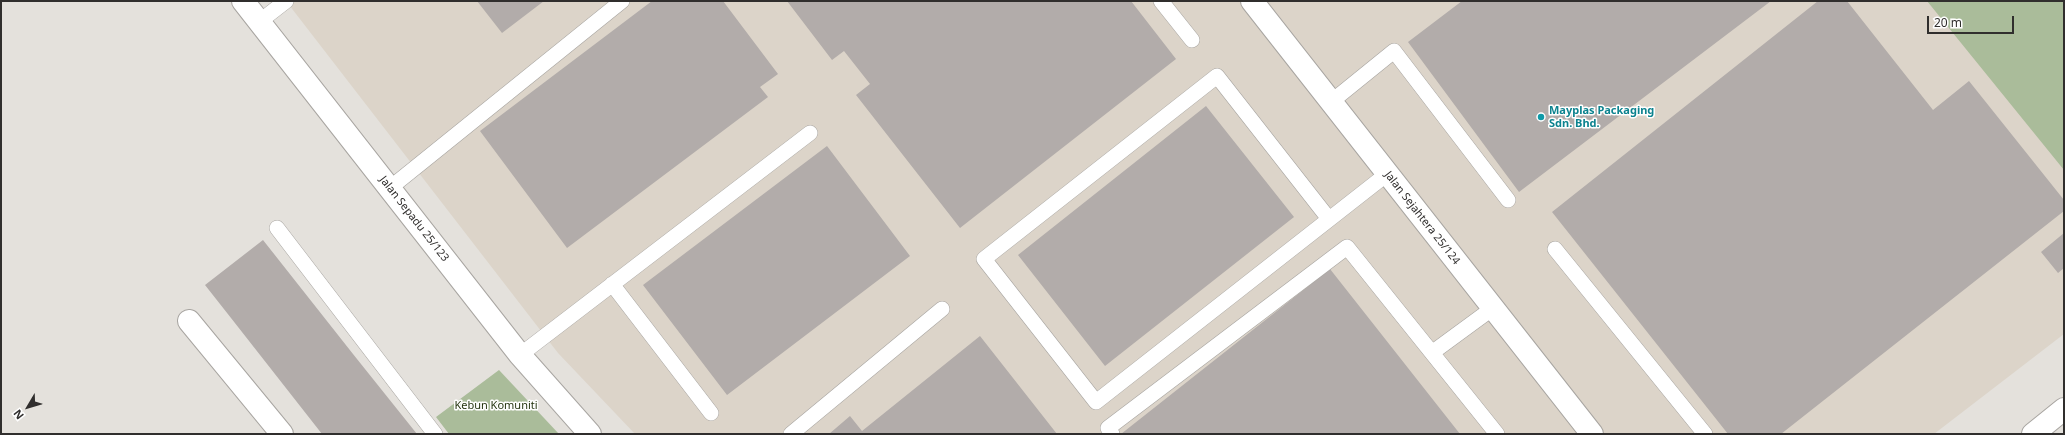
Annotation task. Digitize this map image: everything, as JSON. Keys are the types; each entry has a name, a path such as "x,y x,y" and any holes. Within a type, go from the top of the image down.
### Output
{"street":[{"name":"Jalan Sepadu 25/123","path":"243,1 520,355 590,434"},
{"name":"Jalan Sejahtera 25/124","path":"1252,1 1592,434"},
{"path":"189,321 282,434"},
{"path":"2033,434 2064,409"}],"lane":[{"path":"259,22 286,1"},
{"path":"390,188 622,1"},
{"path":"1161,1 1192,40"},
{"path":"1331,102 1394,51 1508,200"},
{"path":"1329,219 1217,76 984,259 1096,402 1388,174"},
{"path":"520,355 810,133"},
{"path":"277,228 435,434"},
{"path":"1112,434 1108,428 1347,247 1498,434"},
{"path":"1555,249 1705,434"},
{"path":"612,284 711,413"},
{"path":"1433,352 1493,308"},
{"path":"791,434 942,309"}],"shaded area":[{"path":"286,1 2064,1 2064,334 1934,434 635,434 558,353"}],"green space":[{"path":"1927,1 2064,1 2064,170"},
{"name":"Kebun Komuniti","path":"499,370 559,434 449,434 436,417"}],"building":[{"path":"477,1 544,1 502,33"},
{"path":"652,1 723,1 778,74 760,87 768,97 567,248 480,131"},
{"path":"787,1 1131,1 1176,59 960,228 856,95 870,84 844,51 832,60"},
{"name":"Mayplas Packaging Sdn. Bhd.","path":"1462,1 1771,1 1519,192 1408,42"},
{"path":"1818,1 1847,1 1933,110 1969,81 2064,200 2064,211 1781,434 1728,434 1552,212"},
{"path":"1206,106 1294,217 1105,366 1018,255"},
{"path":"827,146 910,256 727,395 643,285"},
{"path":"2064,233 2064,268 2058,273 2041,252"},
{"path":"263,240 417,434 322,434 205,285"},
{"path":"1330,269 1460,434 1121,434"},
{"path":"980,336 1057,434 829,434 850,416 862,431"}],"place":[{"name":"Mayplas Packaging Sdn. Bhd.","path":"1541,117"}]}
